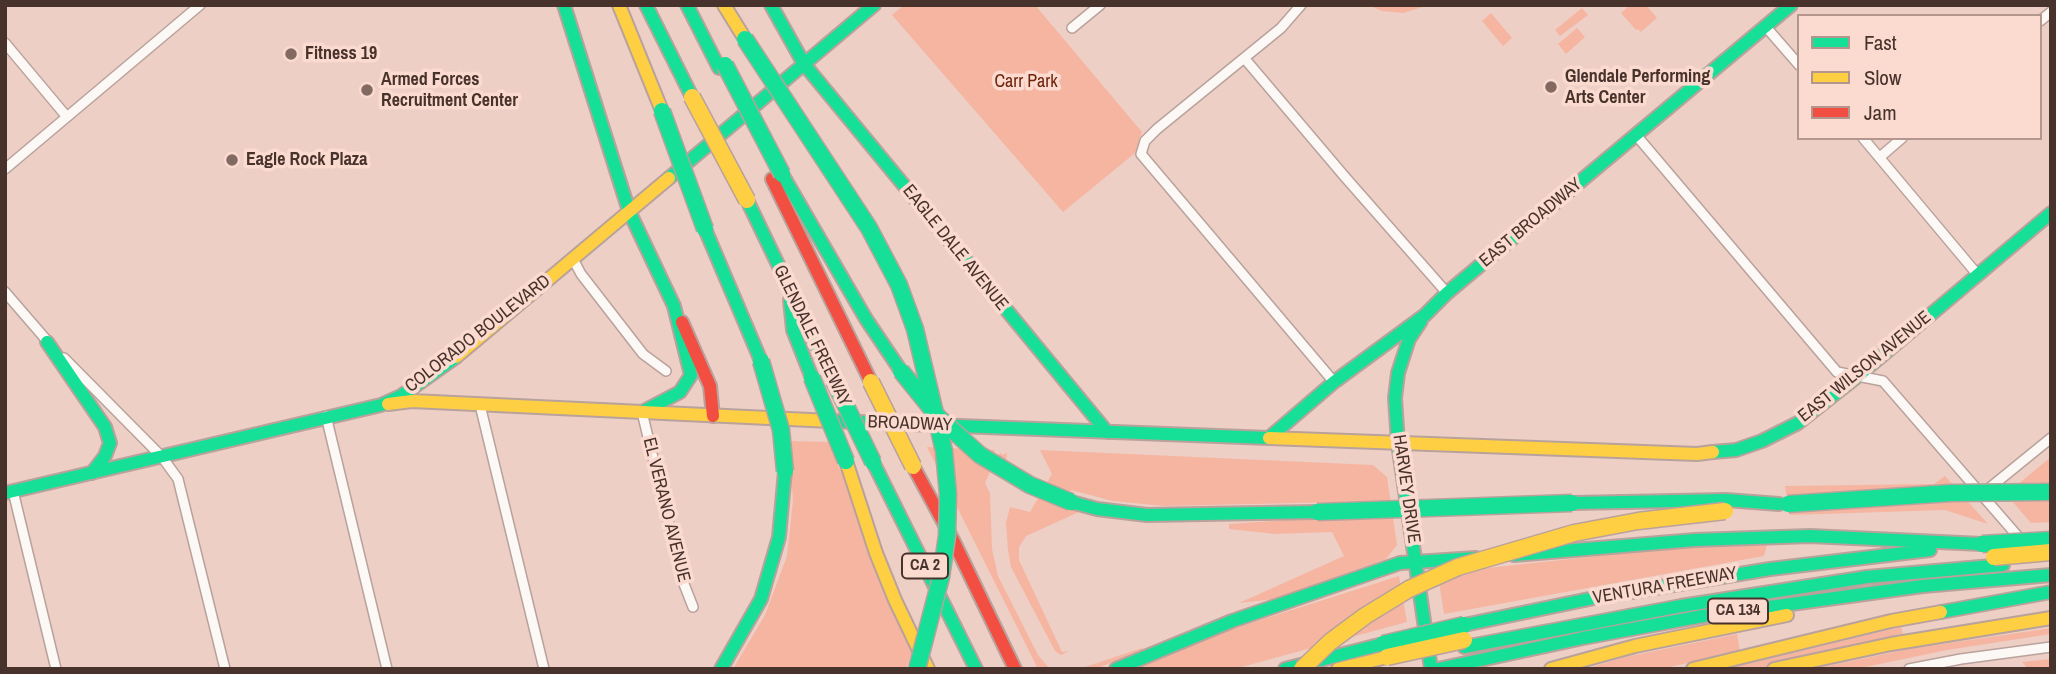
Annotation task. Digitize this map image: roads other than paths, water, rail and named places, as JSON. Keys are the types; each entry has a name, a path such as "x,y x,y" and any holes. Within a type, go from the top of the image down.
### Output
{"main road":[{"path":"564,5 629,211 710,386 713,416"},
{"path":"620,5 705,229 761,361 782,430 785,493 779,537 761,598 721,669"},
{"name":"GLENDALE FREEWAY","path":"646,5 747,200 976,669"},
{"path":"689,5 777,176 901,371 939,418 980,455 1030,485 1071,502 1097,509 1147,515 1726,506 1951,493 2051,492"},
{"path":"724,5 869,228 899,285 915,330 944,451 948,494 947,536 941,578 917,669"},
{"name":"EAGLE DALE AVENUE","path":"771,5 804,64 1107,432"},
{"name":"COLORADO BOULEVARD","path":"9,492 381,405 401,396 426,380 573,259 874,5"},
{"name":"EAST BROADWAY","path":"1270,438 1335,382 1425,315 1447,293 1791,5"},
{"name":"GLENDALE FREEWAY","path":"777,176 870,382 953,540 1015,669"},
{"name":"EAST WILSON AVENUE","path":"1398,443 1687,454 1736,450 1762,441 1798,423 1859,375 2051,213"},
{"path":"788,286 793,330 846,461 876,553 928,669"},
{"path":"642,412 680,392 691,375 674,306"},
{"name":"HARVEY DRIVE","path":"1425,315 1409,339 1398,373 1395,398 1398,443 1431,669"},
{"path":"47,342 105,428 110,443 105,456 92,473"},
{"name":"BROADWAY","path":"381,405 412,401 713,416 1398,443"},
{"path":"1302,669 1330,642 1365,616 1409,589 1458,567 1574,533 1726,506"},
{"path":"1116,669 1232,621 1400,563 1695,540 1810,536 1982,544"},
{"name":"VENTURA FREEWAY","path":"1438,669 1464,644 1594,598 1770,569 1982,544 2051,540"},
{"path":"2003,566 2051,552"},
{"path":"1339,669 1386,655 1853,579 2051,561"},
{"name":"VENTURA FREEWAY","path":"1285,669 1923,586 2003,566 2051,574"},
{"path":"1551,669 1635,646 1923,586"},
{"path":"1693,669 1891,621 2051,592"},
{"path":"1774,669 1891,645 2049,619"},
{"path":"1371,669 1386,655"}],"street":[{"path":"5,169 200,5"},
{"path":"1072,28 1100,5"},
{"path":"1301,5 1281,28 1157,129 1145,141 1142,154 1335,382"},
{"path":"1766,27 1797,63"},
{"path":"5,43 67,117"},
{"path":"1245,59 1447,293"},
{"path":"1636,135 1835,370 1883,381 2051,574"},
{"path":"1865,140 1977,274"},
{"path":"1880,158 1900,140"},
{"path":"573,259 581,274 643,354 666,371"},
{"path":"5,292 47,342 162,457 178,480 225,669"},
{"path":"480,405 544,669"},
{"name":"EL VERANO AVENUE","path":"642,412 682,579 693,607"},
{"path":"326,416 387,669"},
{"path":"1981,495 2051,438"},
{"path":"9,492 56,669"},
{"path":"1909,669 2051,647"}],"place":[{"name":"Fitness 19","path":"291,54"},
{"name":"Glendale Performing Arts Center","path":"1551,87"},
{"name":"Armed Forces Recruitment Center","path":"367,90"},
{"name":"Eagle Rock Plaza","path":"232,160"}],"park label":[{"name":"Carr Park","path":"1026,82"}]}
